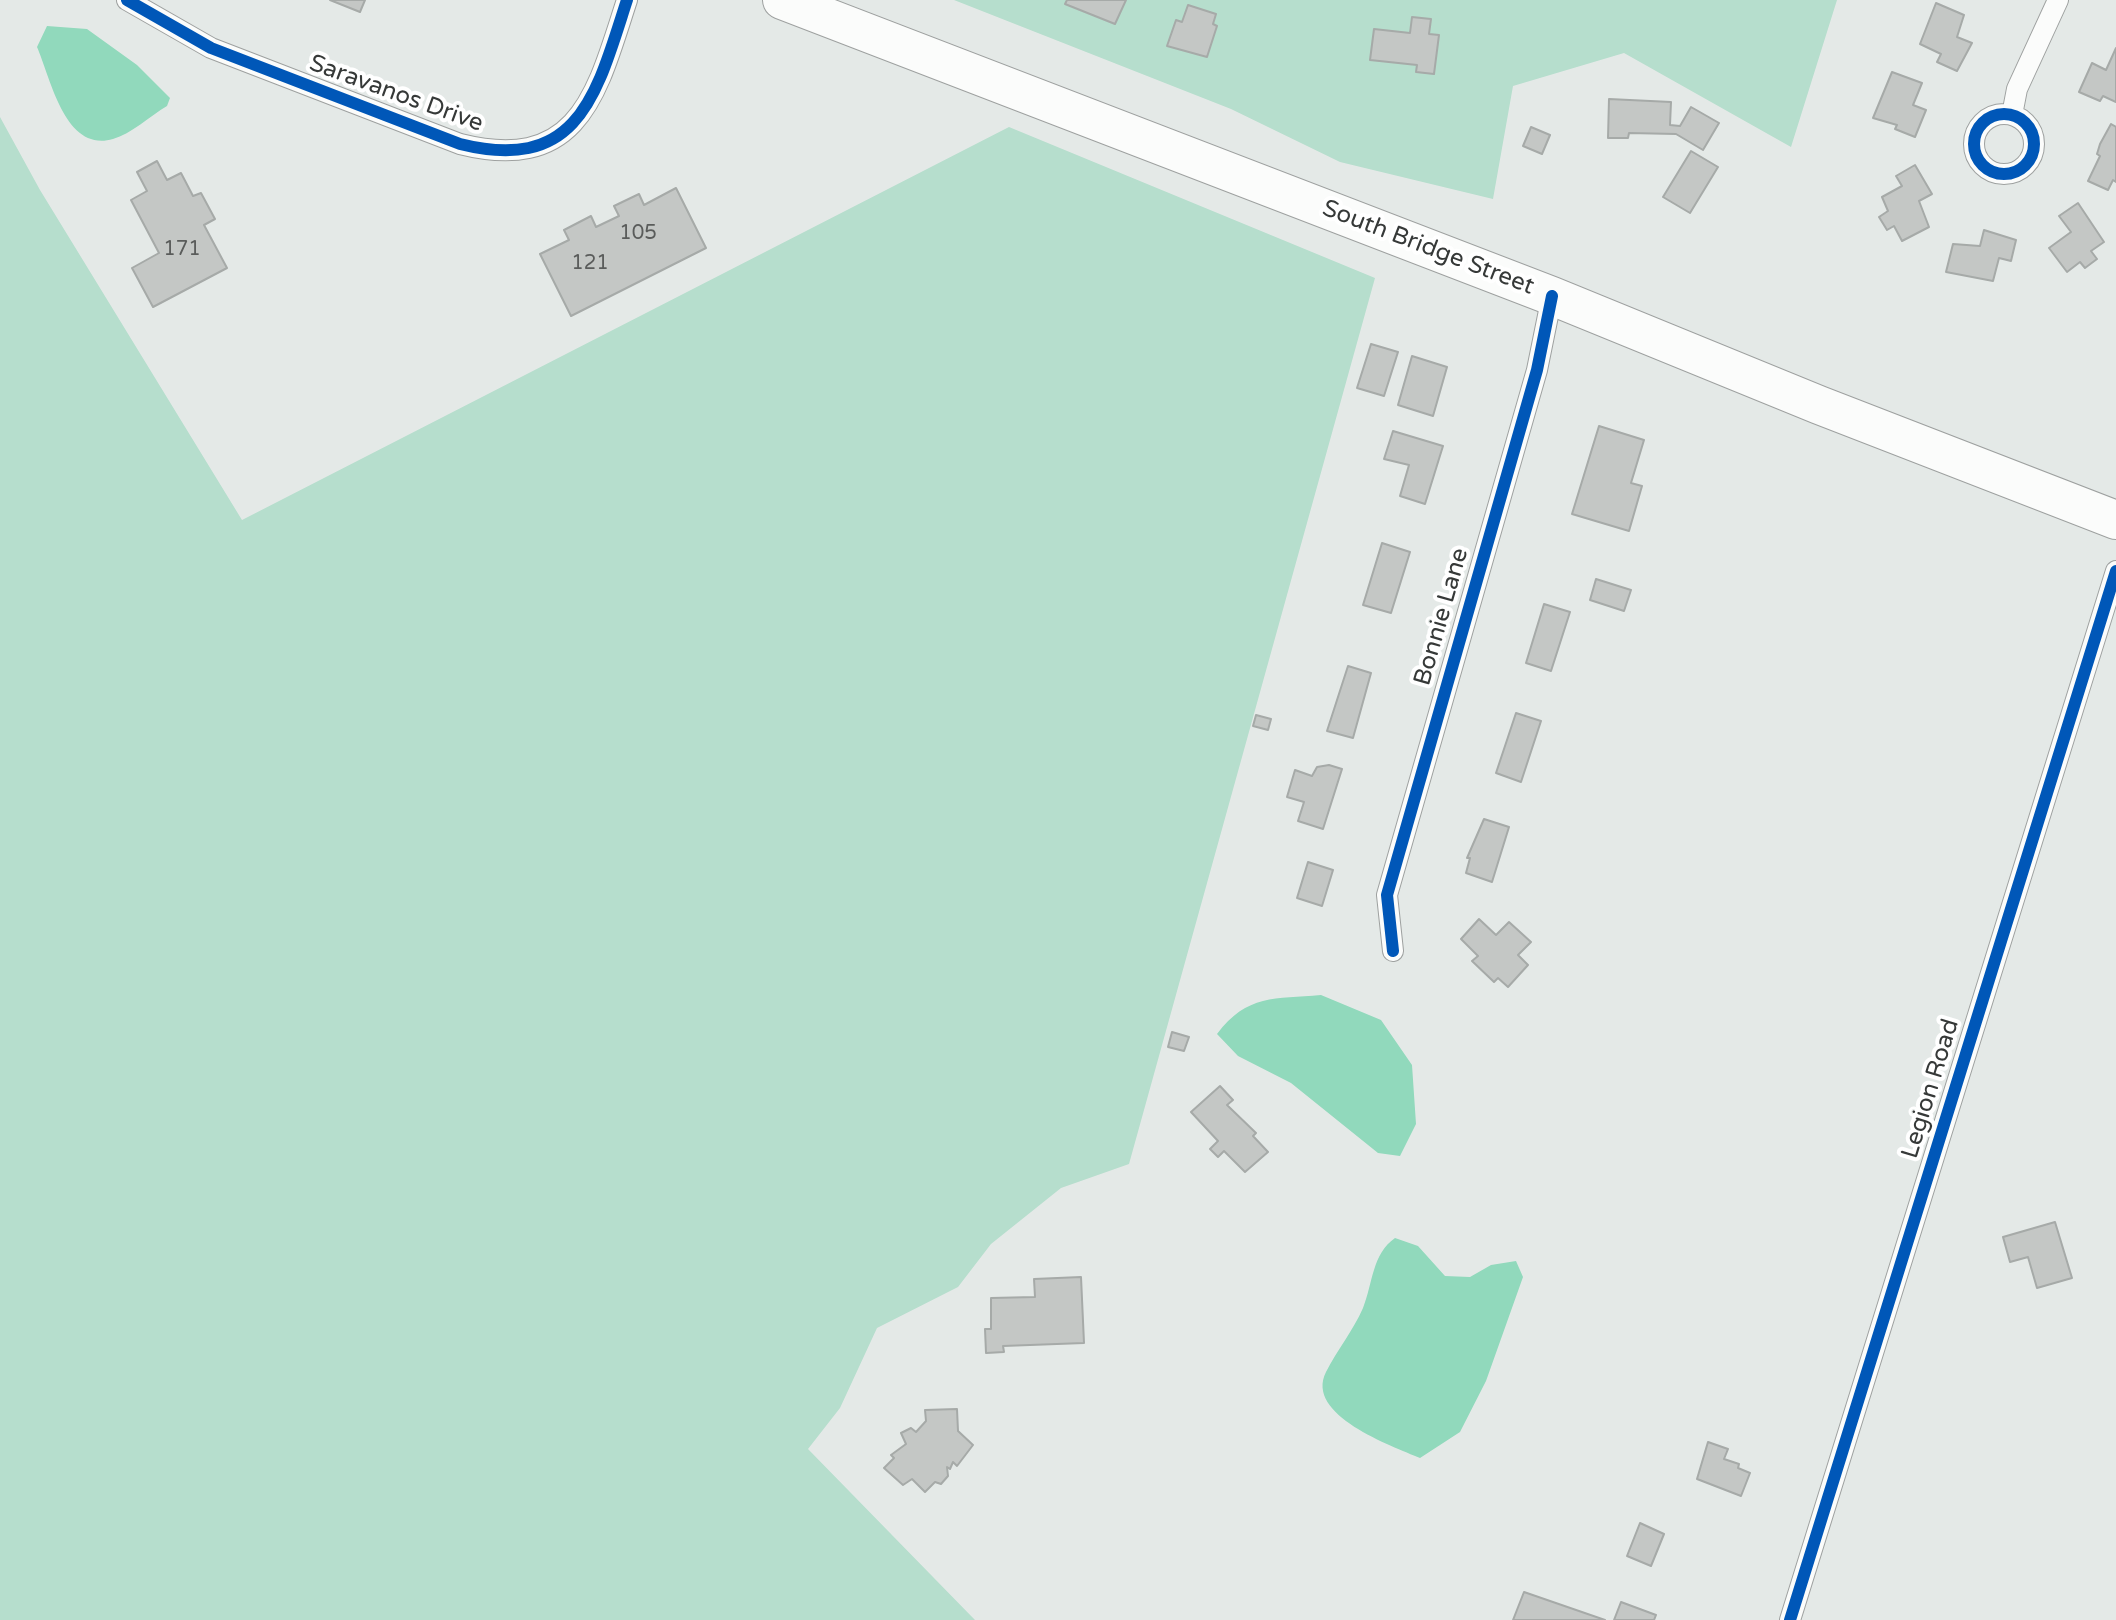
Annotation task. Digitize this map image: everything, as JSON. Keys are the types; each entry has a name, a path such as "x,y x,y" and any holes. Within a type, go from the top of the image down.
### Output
{"highway":[{"name":"South Bridge Street","path":"782,0 1552,296 1819,405 2116,520"}],"street":[{"name":"Saravanos Drive","path":"127,0 211,48 460,144 501,152 520,152 556,137 583,110 599,85 627,0"},
{"path":"2012,115 2017,89 2058,0"},
{"name":"Bonnie Lane","path":"1393,951 1387,895 1537,370 1552,296"},
{"name":"Legion Road","path":"1790,1620 2116,571"}],"shaded area":[{"path":"954,0 1837,0 1791,147 1624,53 1513,86 1493,199 1340,162 1231,109"},
{"path":"47,26 87,29 137,65 170,98 167,106 120,137 97,140 83,135 62,110 37,47"},
{"path":"0,117 40,190 242,520 1009,127 1375,278 1129,1164 1061,1188 991,1244 958,1287 877,1328 840,1408 808,1449 975,1620 0,1620"},
{"path":"1321,995 1381,1020 1412,1065 1416,1124 1400,1156 1378,1153 1291,1083 1238,1056 1217,1034 1228,1021 1251,1005 1276,999"},
{"path":"1395,1238 1418,1246 1445,1276 1470,1277 1491,1265 1516,1261 1523,1277 1486,1381 1460,1432 1420,1458 1354,1427 1327,1402 1323,1388 1326,1372 1363,1308 1377,1261"}],"building":[{"path":"330,0 365,0 360,12"},
{"path":"1067,0 1126,0 1115,24 1065,4"},
{"path":"1936,3 1964,15 1957,37 1972,43 1957,71 1937,62 1941,54 1920,44"},
{"path":"1188,5 1216,14 1213,24 1217,26 1207,57 1167,46 1176,20 1182,22"},
{"path":"1412,17 1431,19 1429,34 1439,35 1434,74 1416,72 1417,65 1370,60 1374,29 1410,33"},
{"path":"2116,48 2116,102 2103,96 2100,101 2079,92 2092,63 2106,70"},
{"path":"1892,72 1922,83 1913,105 1926,110 1915,137 1895,129 1897,125 1873,118"},
{"path":"1609,99 1671,102 1670,125 1680,126 1691,107 1719,123 1703,150 1676,134 1629,133 1628,138 1608,138"},
{"path":"2111,124 2116,127 2116,182 2113,180 2108,190 2088,181 2100,156 2097,154 2100,144"},
{"path":"1531,127 1550,135 1542,154 1523,146"},
{"path":"1691,151 1718,167 1690,213 1663,197"},
{"path":"157,161 167,180 181,173 193,196 201,193 215,219 204,225 227,268 153,307 132,268 159,253 131,200 147,191 137,172"},
{"path":"1915,165 1932,194 1919,201 1929,227 1902,241 1894,226 1887,230 1879,217 1888,211 1882,197 1902,186 1896,176"},
{"path":"676,188 706,248 571,316 540,254 569,240 564,230 591,216 596,227 619,216 614,206 639,194 644,205"},
{"path":"2078,203 2104,242 2091,251 2097,259 2085,268 2080,262 2067,272 2049,248 2071,232 2059,216"},
{"path":"1984,230 2016,240 2011,261 1999,258 1993,281 1946,272 1953,244 1980,246"},
{"path":"1371,344 1398,352 1384,396 1357,388"},
{"path":"1412,356 1447,367 1433,416 1398,405"},
{"path":"1599,426 1644,440 1631,483 1642,486 1629,531 1572,514"},
{"path":"1393,431 1443,446 1425,504 1400,496 1409,465 1384,459"},
{"path":"1382,543 1410,552 1391,613 1363,605"},
{"path":"1596,579 1631,590 1624,611 1590,600"},
{"path":"1544,604 1570,612 1551,671 1526,663"},
{"path":"1348,666 1371,673 1353,738 1327,731"},
{"path":"1516,713 1541,721 1521,782 1496,773"},
{"path":"1256,715 1271,719 1268,730 1253,726"},
{"path":"1329,765 1342,769 1323,829 1298,821 1304,802 1287,797 1295,770 1312,776 1317,767"},
{"path":"1484,819 1509,827 1492,882 1466,873 1470,858 1467,858"},
{"path":"1308,862 1333,870 1322,906 1297,898"},
{"path":"1479,919 1496,935 1509,922 1531,942 1518,955 1528,965 1508,987 1498,978 1494,982 1472,961 1478,956 1461,939"},
{"path":"1172,1032 1189,1037 1184,1051 1168,1047"},
{"path":"1220,1086 1233,1100 1227,1105 1256,1133 1253,1136 1268,1152 1245,1172 1224,1151 1218,1157 1210,1149 1218,1141 1191,1112"},
{"path":"2055,1222 2072,1278 2037,1288 2028,1257 2010,1262 2003,1237"},
{"path":"1081,1277 1084,1343 1003,1346 1004,1352 986,1353 985,1329 991,1329 991,1298 1035,1297 1034,1279"},
{"path":"957,1409 958,1431 973,1445 957,1466 953,1462 950,1469 947,1467 948,1476 941,1484 935,1482 925,1492 912,1479 903,1485 884,1468 894,1458 891,1455 906,1444 901,1433 911,1428 916,1432 926,1421 925,1410"},
{"path":"1708,1442 1728,1449 1724,1459 1739,1464 1738,1468 1750,1473 1741,1496 1697,1479"},
{"path":"1640,1523 1664,1534 1651,1566 1627,1556"},
{"path":"1524,1592 1605,1620 1513,1620"},
{"path":"1621,1602 1656,1615 1654,1620 1614,1620"}],"cycle path":[{"path":"127,0 211,48 460,144 500,150 532,147 558,136 577,118 593,94 605,66 627,0"},
{"path":"2004,114 2015,116 2025,123 2032,133 2034,144 2032,155 2025,165 2015,172 2004,174 1993,172 1983,165 1976,155 1974,144 1976,133 1983,123 1993,116 2004,114"},
{"path":"1393,951 1387,895 1537,370 1552,296"},
{"path":"1790,1620 2116,571"}]}
